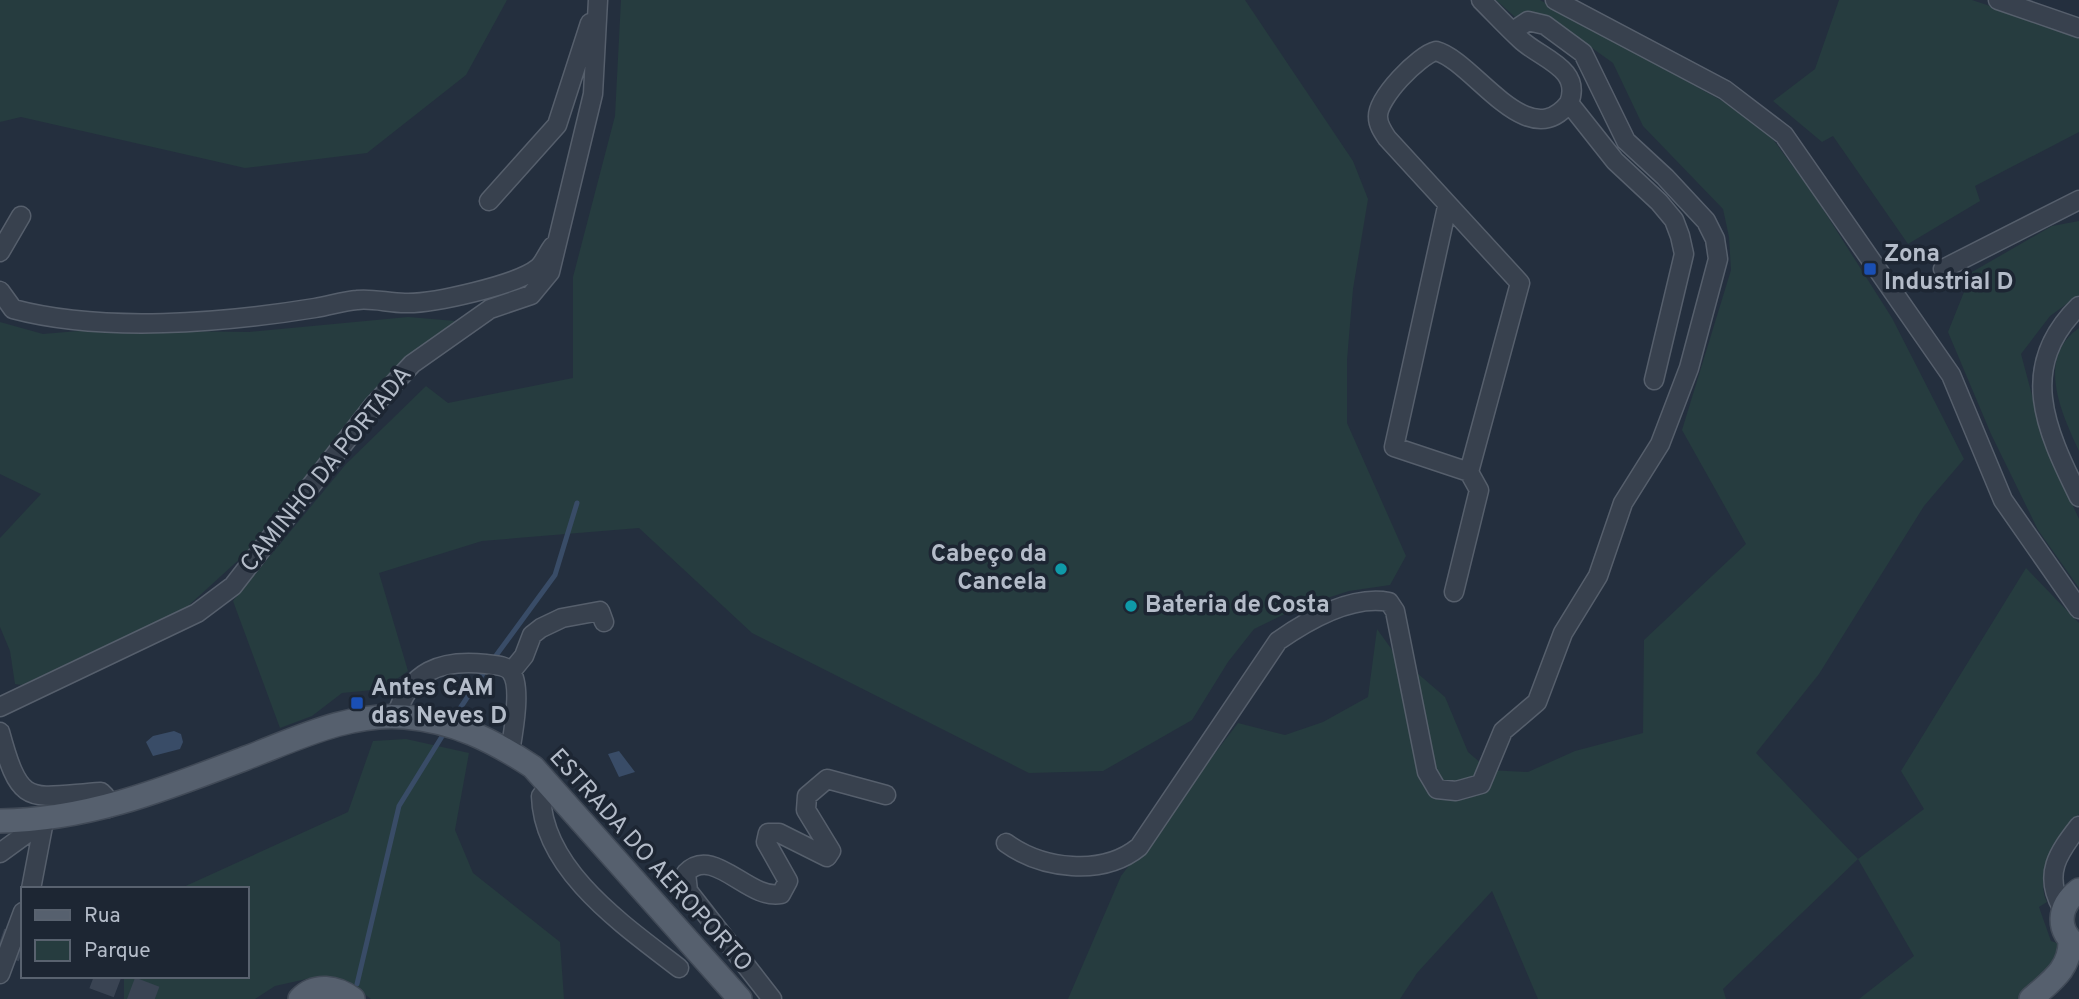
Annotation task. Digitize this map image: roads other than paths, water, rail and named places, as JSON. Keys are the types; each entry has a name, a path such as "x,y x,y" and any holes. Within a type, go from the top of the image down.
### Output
{"main road":[{"name":"ESTRADA DO AEROPORTO","path":"0,821 44,821 108,808 325,728 403,717 457,726 483,737 533,767 740,999"},
{"path":"2031,999 2060,974 2075,944 2063,926 2062,908 2079,890"},
{"path":"2053,999 2079,972"},
{"path":"300,999 314,989 332,988 349,996"}],"street":[{"path":"489,201 556,125 598,0"},
{"name":"CAMINHO DA PORTADA","path":"0,705 197,613 233,586 373,406 412,364 490,309 531,295 550,272 593,94 598,0"},
{"path":"1469,472 1520,283 1447,207 1433,186 1387,138 1377,116 1383,102 1418,59 1436,51 1447,54 1508,108 1531,118 1556,115 1569,103 1573,93 1569,78 1550,57 1522,41 1481,0"},
{"path":"1555,0 1725,90 1784,135 1951,375 2003,500 2079,609"},
{"path":"1998,0 2079,28"},
{"path":"1006,843 1024,857 1090,867 1129,856 1139,847 1278,641 1300,626 1363,601 1389,602 1395,611 1427,772 1437,789 1456,791 1481,784 1503,732 1537,702 1563,633 1598,576 1623,503 1660,444 1676,406 1715,275 1718,250 1706,221 1665,177 1626,141 1583,53 1545,25 1528,21 1513,31"},
{"path":"1569,103 1615,161 1659,202 1674,220 1680,236 1684,254 1654,380"},
{"path":"1943,269 2079,200"},
{"path":"1447,207 1394,447 1469,472 1479,490 1454,592"},
{"path":"0,252 21,216"},
{"path":"0,291 13,309 44,317 143,323 261,315 359,299 405,303 440,300 509,281 538,268 558,237"},
{"path":"2079,306 2060,324 2045,353 2041,379 2043,406 2079,497"},
{"path":"403,717 405,691 428,671 461,662 504,669 524,656 532,635 562,618 600,611 604,622"},
{"path":"504,669 516,689 510,752"},
{"path":"0,732 17,782 24,792 42,796 101,792 106,796 108,808"},
{"path":"772,999 688,891 686,873 700,864 708,864 764,894 781,894 788,881 766,842 768,833 779,833 827,857 831,850 806,810 807,796 827,779 886,795"},
{"path":"551,785 541,796 541,804 547,832 564,864 617,920 679,968"},
{"path":"0,853 44,821"},
{"path":"31,887 44,821"},
{"path":"2062,908 2053,885 2052,868 2079,826"},
{"path":"0,974 21,917"}],"water":[{"path":"174,731 181,734 183,742 180,749 153,756 146,742 153,736"},
{"path":"619,751 635,772 619,777 608,754"}],"waterway":[{"path":"492,661 555,575 577,503"},
{"path":"453,719 486,669"},
{"path":"357,984 399,806 446,730"}],"tunnel":[{"path":"0,941 21,948"},
{"path":"99,978 155,999"}],"place":[{"name":"Zona Industrial D","path":"1870,269"},
{"name":"Cabeço da Cancela","path":"1061,569"},
{"name":"Bateria de Costa","path":"1131,606"},
{"name":"Antes CAM das Neves D","path":"357,703"}]}
